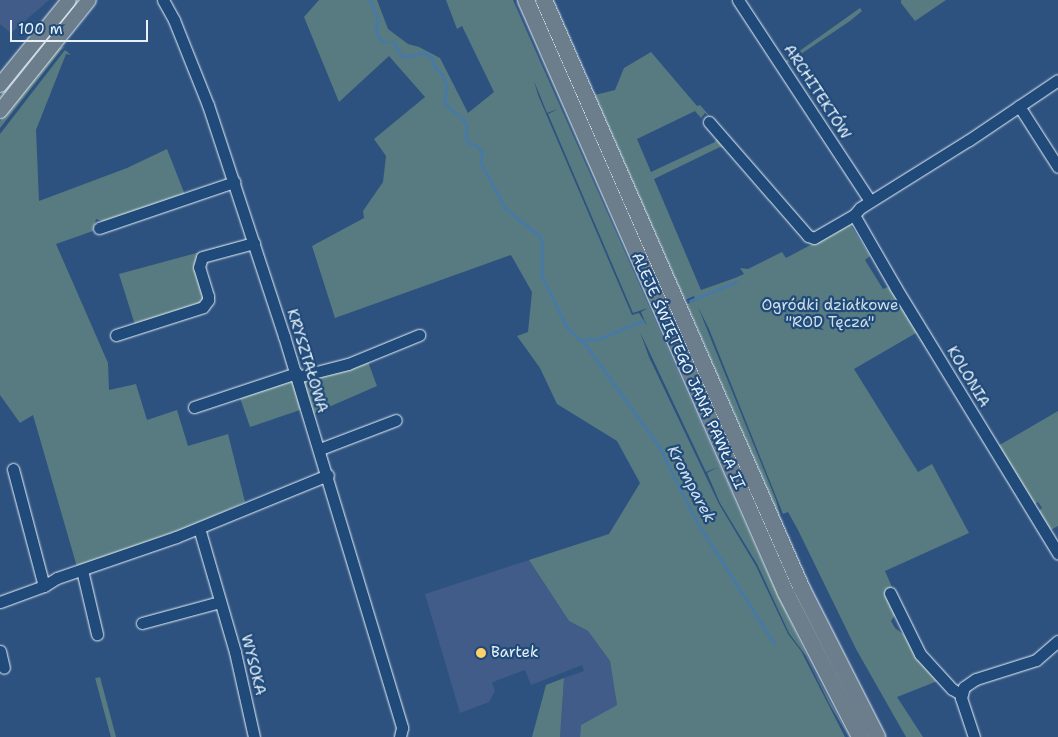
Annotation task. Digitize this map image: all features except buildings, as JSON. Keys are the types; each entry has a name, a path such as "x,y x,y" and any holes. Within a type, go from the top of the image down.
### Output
{"highway":[{"name":"ALEJE ŚWIĘTEGO JANA PAWŁA II","path":"526,0 782,584 813,649 860,737"},
{"name":"ALEJE ŚWIĘTEGO JANA PAWŁA II","path":"544,0 802,589 878,737"}],"main road":[{"path":"0,85 69,0"},
{"path":"0,111 89,0"}],"street":[{"name":"KRYSZTAŁOWA","path":"163,0 174,20 193,66 254,243 328,474 402,728 400,737"},
{"name":"ARCHITEKTÓW","path":"738,0 870,201"},
{"path":"709,122 808,236 812,238 818,237 854,215 870,201 1058,80"},
{"path":"1020,106 1058,166"},
{"path":"99,228 234,182"},
{"name":"KOLONIA","path":"854,215 896,288 1058,553"},
{"path":"116,335 203,307 208,300 208,296 199,267 202,257 254,243"},
{"path":"194,407 296,375 348,364 418,335"},
{"path":"320,450 396,420"},
{"path":"13,470 44,586"},
{"path":"0,602 44,586 57,578 199,528 328,474"},
{"name":"WYSOKA","path":"199,528 235,652 254,737"},
{"path":"82,570 97,634"},
{"path":"890,593 920,654 952,689 961,694"},
{"path":"142,623 220,602"},
{"path":"974,737 961,694 966,684 1039,658 1058,641"},
{"path":"0,651 4,668"}],"shaded area":[{"path":"0,0 49,0 11,33 0,24"},
{"path":"529,560 569,621 588,631 610,661 617,705 581,725 580,737 560,737 564,678 584,671 582,665 531,685 525,670 498,680 492,683 495,691 489,702 460,713 425,594"}],"green space":[{"path":"75,0 82,0 0,102 0,95"},
{"path":"319,0 377,0 388,29 408,44 419,47 440,58 468,113 494,92 462,26 457,29 446,0 513,0 762,561 816,675 849,737 830,705 806,656 789,633 757,564 720,503 707,473 718,467 706,472 640,332 649,357 719,504 756,566 788,634 801,651 845,737 580,737 581,725 617,705 610,661 588,631 569,621 529,560 609,534 640,483 617,441 557,404 540,368 517,336 528,332 532,292 511,255 335,318 312,246 364,218 363,211 383,182 386,156 374,139 425,97 389,56 339,102 304,17","holes":["534,81 547,113 558,109 548,114 633,313 648,308 641,312 647,326 639,313 632,315 538,95"]},
{"path":"901,0 946,0 915,21 901,3"},
{"path":"860,8 862,11 850,21 786,64 784,62"},
{"path":"65,47 0,128 0,121 59,48"},
{"path":"65,50 71,55 66,54 36,130 39,201 127,168 167,149 185,195 224,182 227,177 219,153 221,155 228,177 223,184 108,223 96,219 93,231 56,244 108,363 109,390 136,384 147,420 177,410 188,446 228,434 245,502 196,524 77,567 33,415 20,423 0,395 0,134"},
{"name":"Ogródki działkowe \"ROD Tęcza\"","path":"651,52 697,106 700,105 714,121 705,113 701,118 695,111 637,139 651,172 715,142 717,136 728,149 720,147 654,179 701,290 744,274 740,268 748,269 782,252 786,258 850,224 870,256 865,260 883,289 888,287 898,298 923,339 925,347 916,333 854,369 918,472 932,464 969,533 885,571 892,587 885,592 896,614 891,621 895,628 907,637 914,655 917,655 940,680 897,697 923,737 906,737 856,649 798,530 788,512 783,514 709,329 698,307 776,500 781,519 687,304 695,301 694,296 685,300 595,95 615,90 624,68"},
{"path":"248,239 205,253 204,302 135,325 119,274"},
{"path":"367,359 377,386 315,413 314,417 301,380"},
{"path":"291,377 302,409 250,427 239,395"},
{"path":"1058,411 1058,526 1049,531 1038,512 1042,508 1038,502 1033,505 998,446"},
{"path":"100,677 116,737 111,737 95,678"},
{"path":"564,678 560,737 532,737 546,685"}],"waterway":[{"name":"Kromparek","path":"370,0 379,21 376,31 380,39 385,42 394,42 401,55 407,57 424,52 432,58 435,67 443,75 447,87 445,103 467,125 466,136 469,144 474,144 483,151 481,163 506,209 540,236 542,242 542,276 567,327 586,345 659,446 696,520 774,643"},
{"name":"Kromparek","path":"690,301 736,282"},
{"name":"Kromparek","path":"583,340 599,339 642,321"}],"place":[{"name":"Bartek","path":"481,653"}]}
